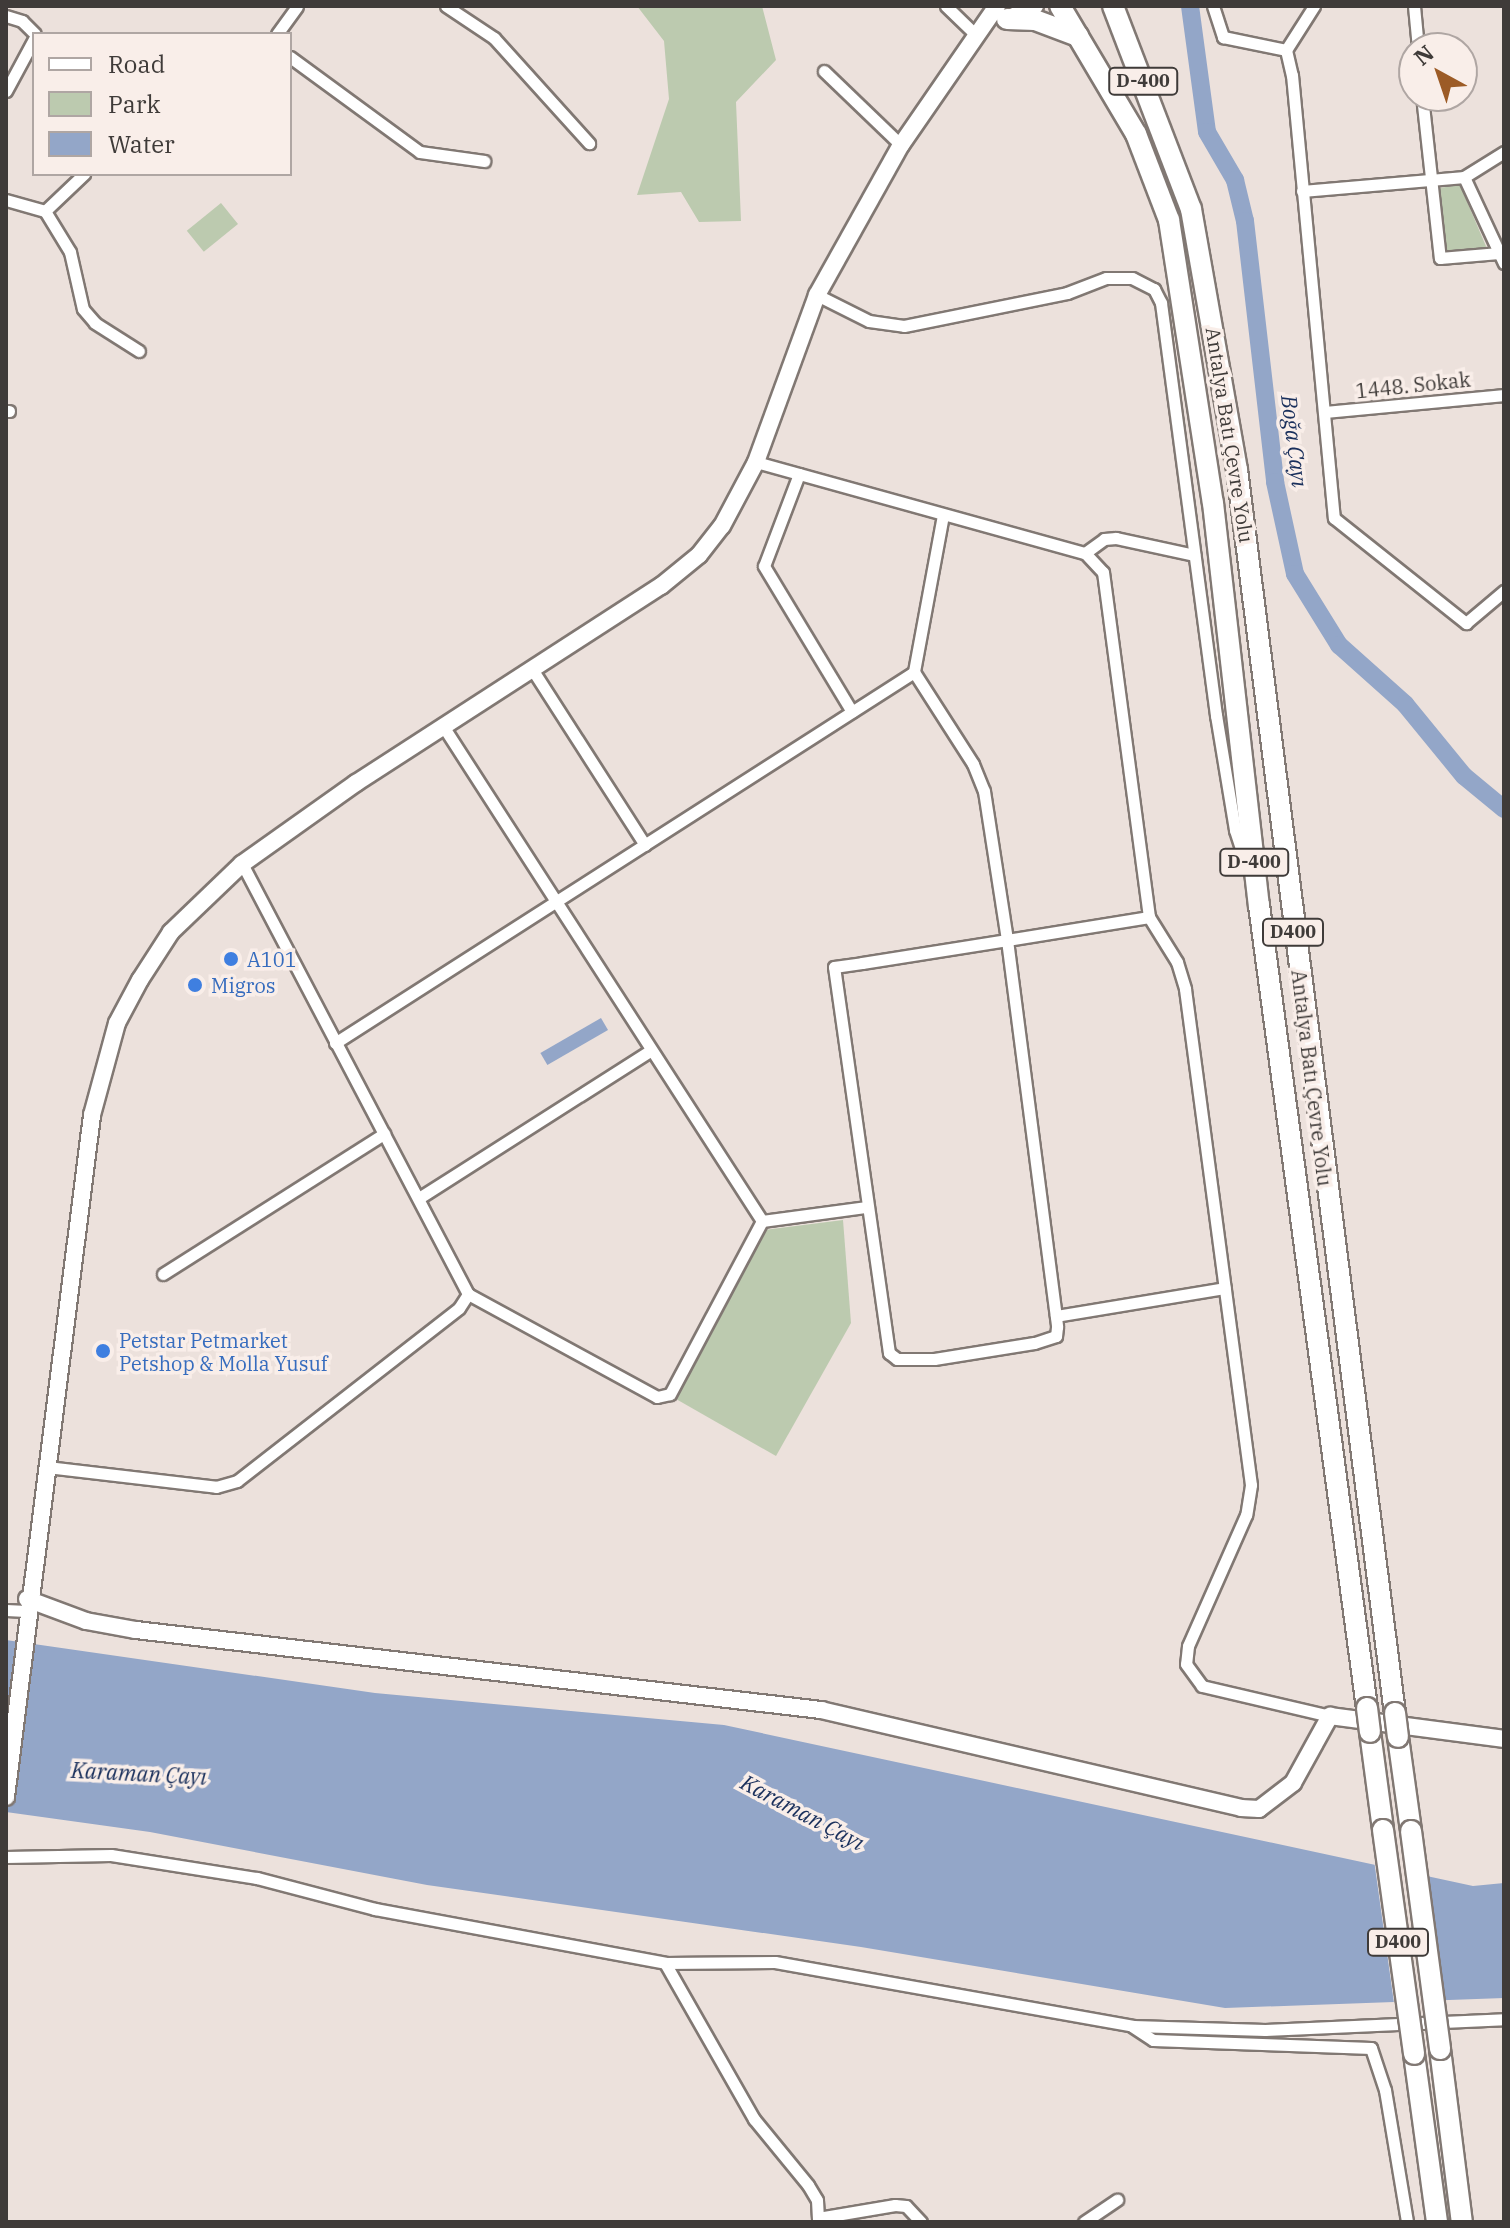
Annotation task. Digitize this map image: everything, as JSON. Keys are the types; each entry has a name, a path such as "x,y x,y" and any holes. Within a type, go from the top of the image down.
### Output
{"highway":[{"name":"D-400","path":"1060,6 1136,134 1169,220 1221,563 1259,905 1367,1708"},
{"name":"Antalya Batı Çevre Yolu","path":"1113,6 1173,155 1197,238 1237,470 1462,2222"},
{"path":"1002,12 1078,36"},
{"name":"D400","path":"1367,1708 1437,2222"}],"main road":[{"path":"6,1797 26,1609 92,1115 108,1050 134,991 171,932 242,864 443,726 661,586 699,555 722,526 756,462 817,295 901,145 977,36 1002,12 1035,6"},
{"path":"26,1609 136,1630 821,1710 1241,1808 1259,1809 1293,1783 1330,1716 1504,1739"}],"street":[{"path":"278,32 297,6"},
{"path":"946,6 977,36"},
{"path":"1213,6 1223,37 1286,50"},
{"path":"1314,6 1286,50 1334,518 1466,623 1504,591"},
{"path":"1414,6 1416,32"},
{"path":"444,7 494,38 589,143"},
{"path":"6,16 22,21 32,34"},
{"path":"6,91 32,40"},
{"path":"292,58 420,152 484,161"},
{"path":"824,71 901,145"},
{"path":"1423,112 1440,258 1502,258 1464,177"},
{"path":"1302,191 1464,177 1504,152"},
{"path":"45,211 82,176"},
{"path":"6,200 45,211 70,252 83,309 139,351"},
{"path":"817,295 869,321 904,326 1067,293 1106,278 1146,282 1161,303 1235,830 1259,905"},
{"name":"1448. Sokak","path":"1325,412 1504,395"},
{"path":"756,462 1085,553 1099,565 1106,583 1149,917 1177,962 1185,989 1251,1485 1246,1515 1188,1646 1186,1664 1202,1686 1330,1716"},
{"path":"799,474 764,566 852,712"},
{"path":"943,515 914,672 973,764 984,791 1007,940 1056,1316 1056,1336 1034,1343 934,1359 897,1359 889,1353 865,1207 834,967 1007,940 1149,917"},
{"path":"1085,553 1104,539 1116,538 1194,555"},
{"path":"532,669 645,845"},
{"path":"335,1043 914,672"},
{"path":"443,726 762,1221"},
{"path":"242,864 468,1294 657,1397 670,1394 762,1221"},
{"path":"419,1198 651,1050"},
{"path":"163,1274 384,1134"},
{"path":"762,1221 865,1207"},
{"path":"1056,1316 1225,1288"},
{"path":"47,1467 216,1487 237,1481 459,1308 468,1294"},
{"path":"6,1610 26,1609"},
{"path":"6,1857 111,1855 257,1878 437,1922 665,1963 775,1962 1133,2026 1265,2030 1504,2019"},
{"path":"665,1963 754,2119 817,2200 818,2220 895,2205 906,2206 921,2222"},
{"path":"1133,2026 1153,2040 1371,2048 1385,2090 1407,2222"},
{"path":"1084,2222 1117,2200"}],"green space":[{"path":"637,6 762,6 776,60 736,102 741,221 699,222 681,192 637,195 669,99 664,41"},
{"path":"1460,185 1488,251 1446,253 1432,189"},
{"path":"221,203 238,224 204,252 187,231"},
{"path":"843,1220 851,1323 776,1456 676,1399 764,1230"}],"water":[{"path":"601,1018 608,1030 547,1065 540,1053"},
{"name":"Karaman Çayı","path":"6,1640 375,1693 724,1725 1473,1886 1504,1883 1504,1998 1225,2008 861,1947 427,1885 150,1832 6,1812"}],"pier":[{"path":"1374,1860 1427,1872 1443,2003 1394,2003"}],"waterway":[{"name":"Boğa Çayı","path":"1190,6 1207,132 1235,180 1245,221 1275,482 1295,574 1339,645 1405,704 1464,776 1504,809"}],"place":[{"name":"A101","path":"231,959"},
{"name":"Migros","path":"195,985"},
{"name":"Petstar Petmarket Petshop & Molla Yusuf","path":"103,1351"}]}
